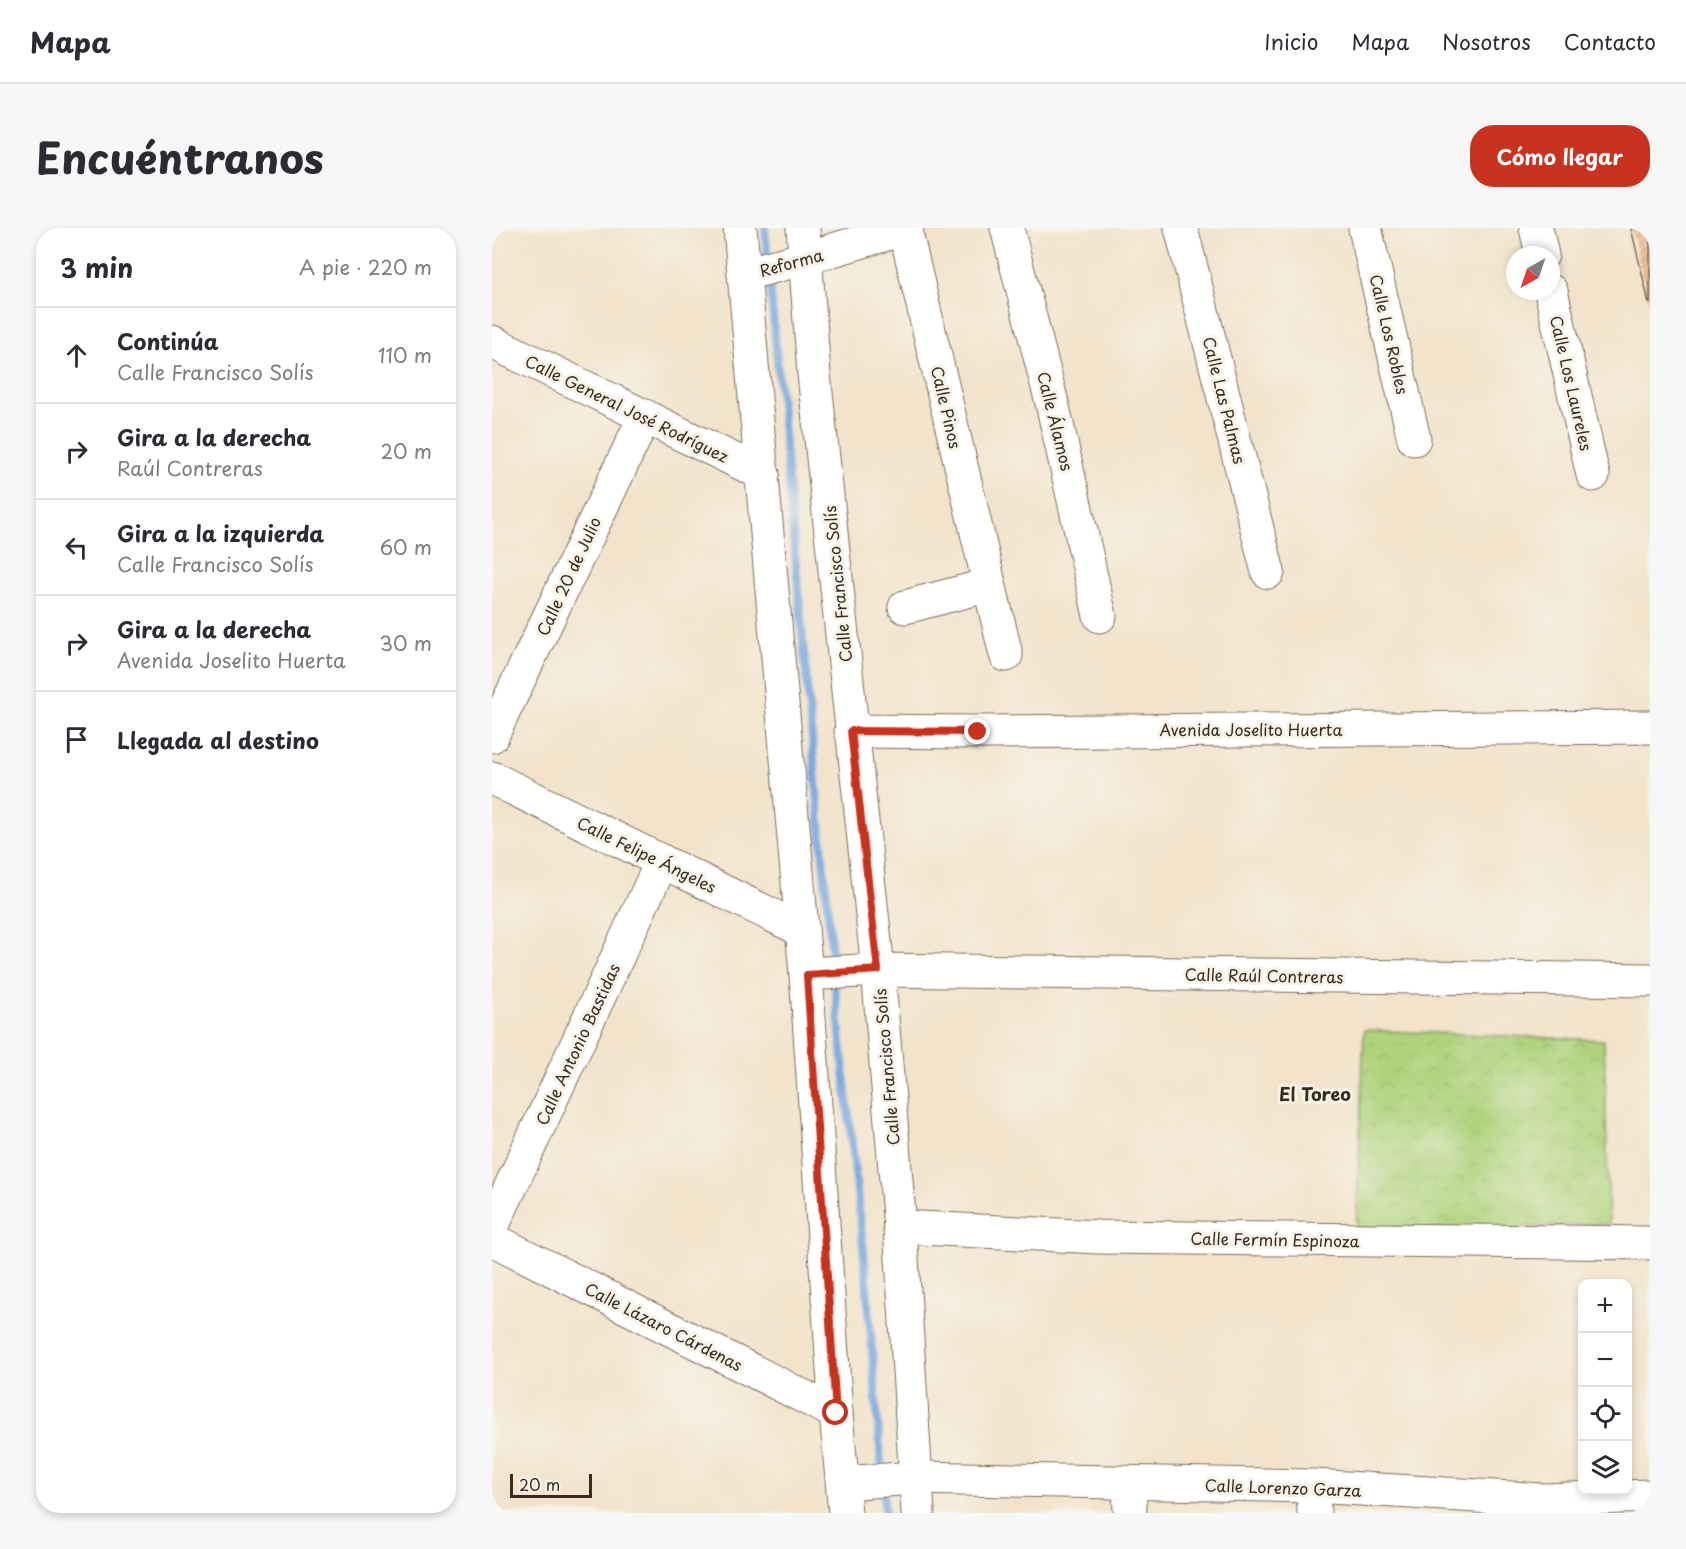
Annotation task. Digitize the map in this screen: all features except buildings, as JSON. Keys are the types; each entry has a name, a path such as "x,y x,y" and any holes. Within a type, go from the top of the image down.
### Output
{"street":[{"path":"740,228 807,975 836,1413 844,1498"},
{"name":"Reforma","path":"744,274 805,243 906,228"},
{"name":"Calle Pinos","path":"906,228 1006,655"},
{"name":"Calle Álamos","path":"1007,228 1053,407 1100,616"},
{"name":"Calle Las Palmas","path":"1181,228 1268,572"},
{"name":"Calle Los Robles","path":"1365,228 1414,439"},
{"path":"1536,228 1540,246"},
{"name":"Calle Francisco Solís","path":"805,243 814,374 878,970 900,1227 918,1513"},
{"name":"Calle Los Laureles","path":"1553,300 1593,475"},
{"name":"Calle General José Rodríguez","path":"492,342 763,474"},
{"name":"Calle 20 de Julio","path":"492,736 645,416"},
{"path":"905,607 989,585"},
{"name":"Avenida Joselito Huerta","path":"851,731 1650,727"},
{"name":"Calle Felipe Ángeles","path":"492,778 802,930"},
{"name":"Calle Antonio Bastidas","path":"492,1227 662,861"},
{"name":"Calle Raúl Contreras","path":"807,975 878,970 1650,980"},
{"name":"Calle Fermín Espinoza","path":"900,1227 1098,1237 1650,1243"},
{"name":"Calle Lázaro Cárdenas","path":"492,1239 836,1413"},
{"name":"Calle Lorenzo Garza","path":"844,1498 915,1478 1129,1498 1543,1500 1650,1496"}],"green space":[{"path":"1364,1030 1604,1040 1609,1224 1356,1234"}],"waterway":[{"path":"765,228 768,260"},
{"path":"769,273 833,965"},
{"path":"834,978 866,1274 882,1473"},
{"path":"883,1486 885,1513"}],"district":[{"name":"El Toreo","path":"1315,1093"}],"route":[{"path":"836,1413 807,975 878,970 851,731 978,732"}]}
